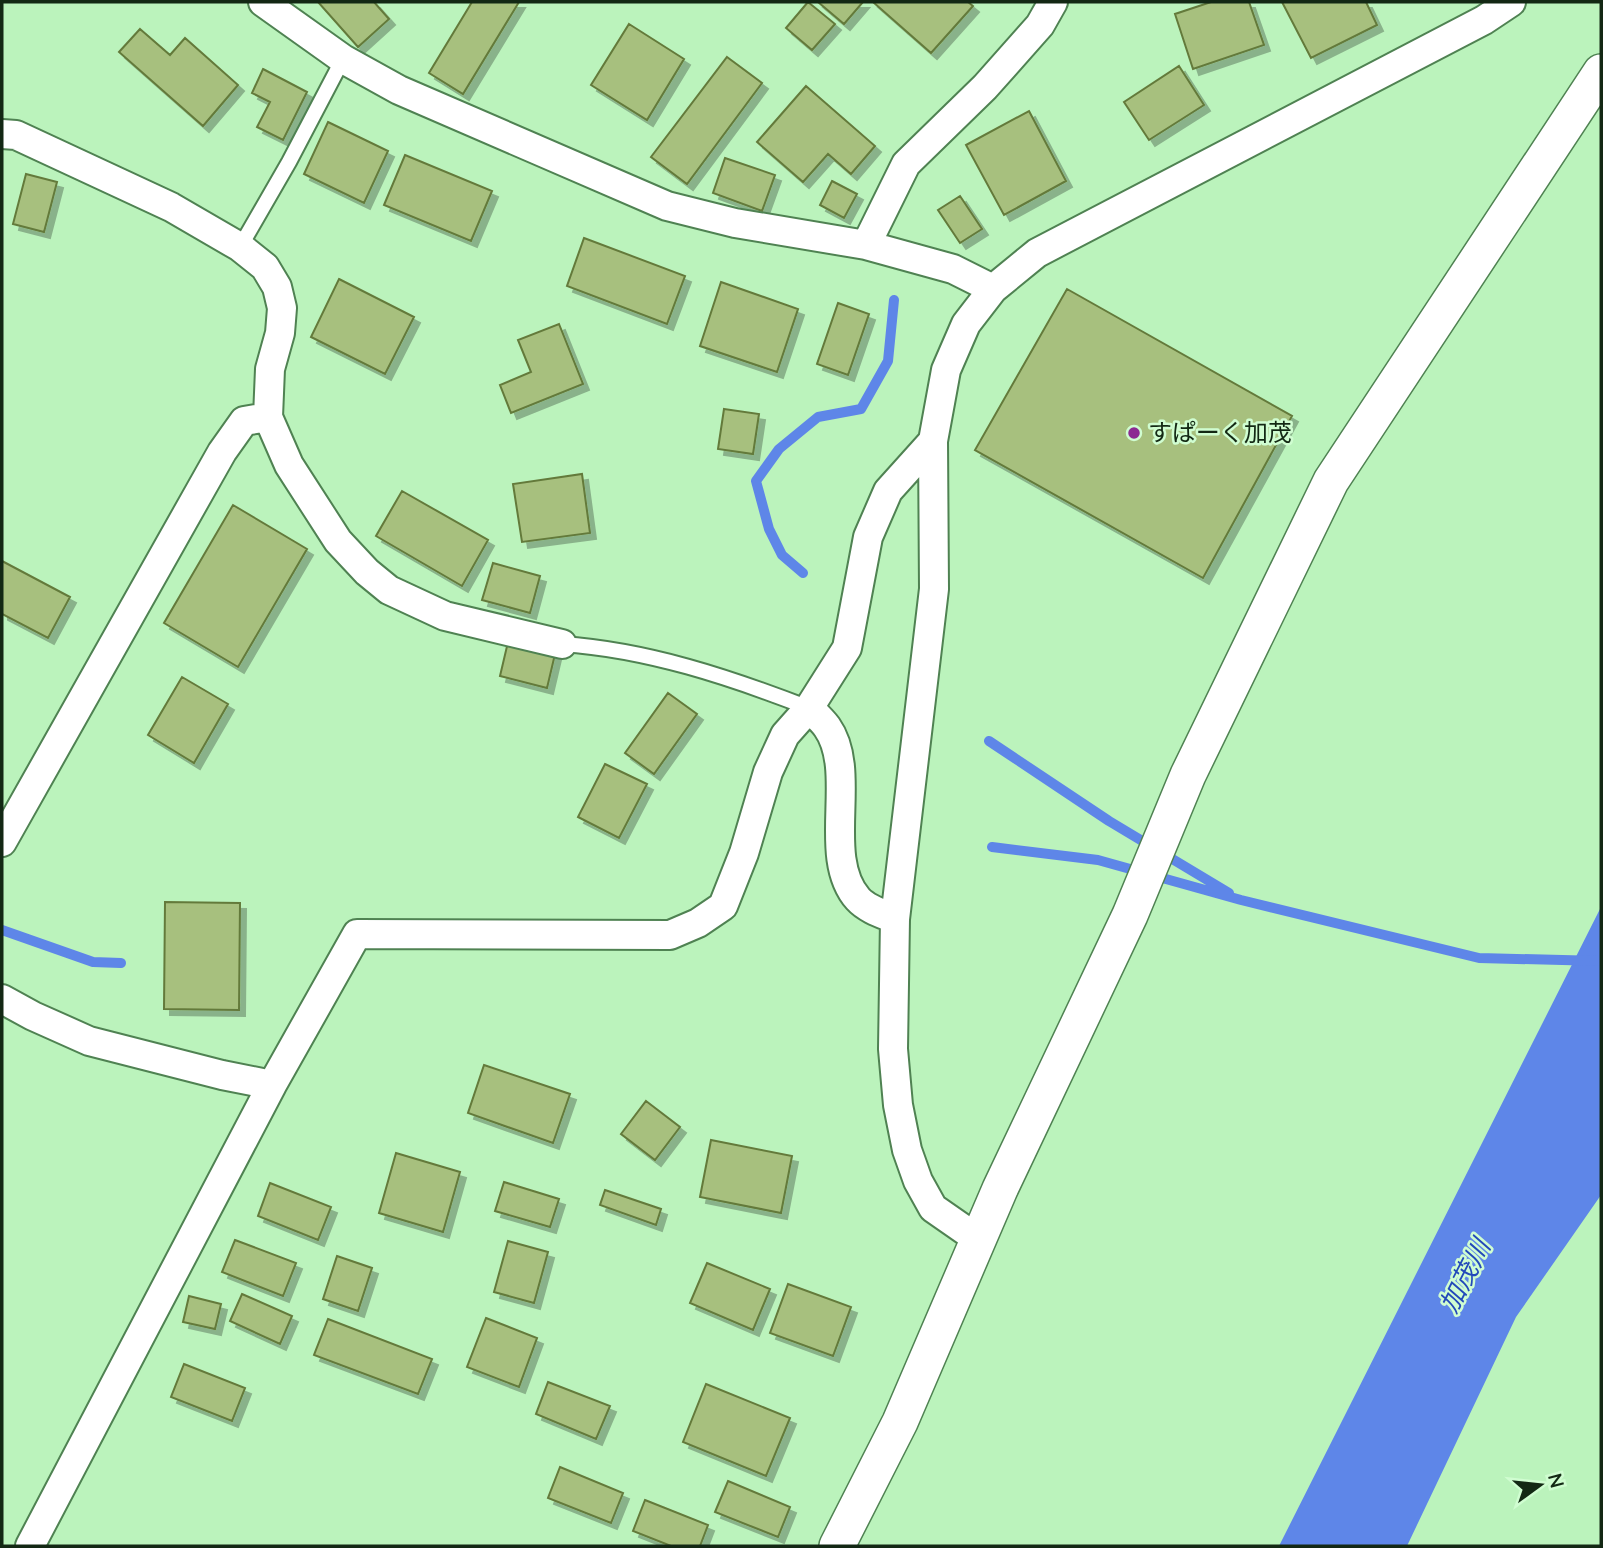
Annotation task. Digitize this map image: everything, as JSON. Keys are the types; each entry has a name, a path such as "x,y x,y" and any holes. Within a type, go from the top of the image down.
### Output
{"street":[{"path":"263,2 343,59 411,95 667,206 735,223 866,245 953,269 993,289"},
{"path":"866,245 906,164 985,87 1040,25 1053,2"},
{"path":"979,1240 933,1208 918,1181 898,1105 893,1049 895,919 934,589 933,441 946,370 966,324 993,289 1037,253 1484,20 1511,2"},
{"path":"837,1546 900,1422 1000,1189 1130,915 1188,775 1331,481 1601,72"},
{"path":"2,134 16,135 171,207 240,247 265,267 276,287 282,308 280,332 271,369 268,417 289,465 338,541 367,572 389,590 445,616 562,644"},
{"path":"2,842 222,452 244,421 268,417"},
{"path":"30,1546 272,1085 357,934 670,934 723,906 744,853 768,772 785,735 809,708 847,648 868,537 888,491 933,441"},
{"path":"809,708 828,728 837,748 841,776 842,847 846,881 859,900 895,919"},
{"path":"2,999 89,1041 272,1085"}],"lane":[{"path":"240,247 289,162 343,59"},
{"path":"562,644 598,646 681,664 735,680 809,708"}],"water":[{"name":"加茂川","path":"1601,907 1601,1195 1516,1317 1407,1546 1279,1546"}],"building":[{"path":"318,2 374,2 389,19 358,47"},
{"path":"472,2 519,2 463,94 429,73"},
{"path":"808,2 835,24 812,50 786,28"},
{"path":"818,2 863,2 844,24"},
{"path":"873,2 968,2 973,6 931,53"},
{"path":"1211,2 1249,2 1264,45 1193,69 1175,14"},
{"path":"1282,2 1366,2 1377,25 1311,58"},
{"path":"629,24 684,59 647,120 591,85"},
{"path":"140,29 170,55 185,38 238,85 203,126 119,52"},
{"path":"727,57 762,83 687,184 651,157"},
{"path":"1179,66 1204,105 1149,140 1124,102"},
{"path":"263,69 307,92 283,140 257,127 270,102 252,93"},
{"path":"806,86 875,146 851,174 828,154 803,182 757,142"},
{"path":"1029,111 1066,181 1004,215 966,145"},
{"path":"328,122 388,151 364,203 304,174"},
{"path":"405,155 492,191 471,241 384,205"},
{"path":"725,158 775,175 762,211 713,193"},
{"path":"26,174 57,182 44,232 13,224"},
{"path":"832,181 857,194 844,218 820,205"},
{"path":"960,196 982,229 960,243 938,210"},
{"path":"584,238 685,276 667,324 567,286"},
{"path":"339,279 414,317 385,374 311,337"},
{"path":"721,282 798,309 777,372 700,346"},
{"name":"すぱーく加茂","path":"1067,289 1292,416 1203,578 975,450"},
{"path":"838,303 869,314 848,375 817,364"},
{"path":"559,324 583,384 511,413 500,385 531,372 518,340"},
{"path":"724,409 759,414 753,454 718,449"},
{"path":"582,474 590,533 522,542 513,484"},
{"path":"402,491 488,540 462,586 376,536"},
{"path":"233,505 307,549 238,667 164,623"},
{"path":"2,561 70,597 48,638 2,614"},
{"path":"493,563 540,576 530,613 482,600"},
{"path":"508,642 555,654 547,688 500,676"},
{"path":"182,677 228,704 194,763 148,735"},
{"path":"668,693 697,714 654,774 625,753"},
{"path":"605,764 647,784 619,838 578,817"},
{"path":"165,902 240,903 239,1010 164,1009"},
{"path":"484,1065 570,1094 553,1143 468,1113"},
{"path":"646,1101 680,1127 655,1160 621,1134"},
{"path":"711,1140 792,1156 781,1213 700,1197"},
{"path":"396,1153 460,1172 443,1232 379,1213"},
{"path":"504,1182 559,1199 550,1227 495,1211"},
{"path":"270,1183 331,1207 318,1240 258,1216"},
{"path":"605,1190 661,1209 656,1225 600,1205"},
{"path":"235,1240 296,1263 283,1296 222,1272"},
{"path":"508,1241 548,1252 534,1303 494,1292"},
{"path":"337,1256 372,1268 358,1311 323,1299"},
{"path":"707,1263 770,1289 753,1330 690,1303"},
{"path":"788,1284 851,1307 833,1356 770,1333"},
{"path":"242,1294 292,1316 280,1344 230,1321"},
{"path":"189,1296 221,1304 215,1329 183,1322"},
{"path":"486,1318 537,1338 519,1387 467,1367"},
{"path":"328,1319 432,1359 418,1394 314,1355"},
{"path":"184,1364 245,1388 232,1421 171,1397"},
{"path":"548,1382 610,1406 596,1439 536,1414"},
{"path":"706,1384 790,1418 766,1476 683,1442"},
{"path":"560,1467 623,1493 611,1523 548,1498"},
{"path":"728,1481 790,1507 778,1537 715,1512"},
{"path":"645,1500 708,1525 700,1546 671,1546 633,1531"}],"waterway":[{"path":"803,573 782,555 769,529 756,481 779,449 818,417 861,409 888,361 894,300"},
{"path":"989,741 1109,821 1229,893"},
{"path":"992,847 1098,860 1241,900 1479,958 1601,961"},
{"path":"2,930 93,962 121,963"}],"place":[{"name":"すぱーく加茂","path":"1134,433"}]}
